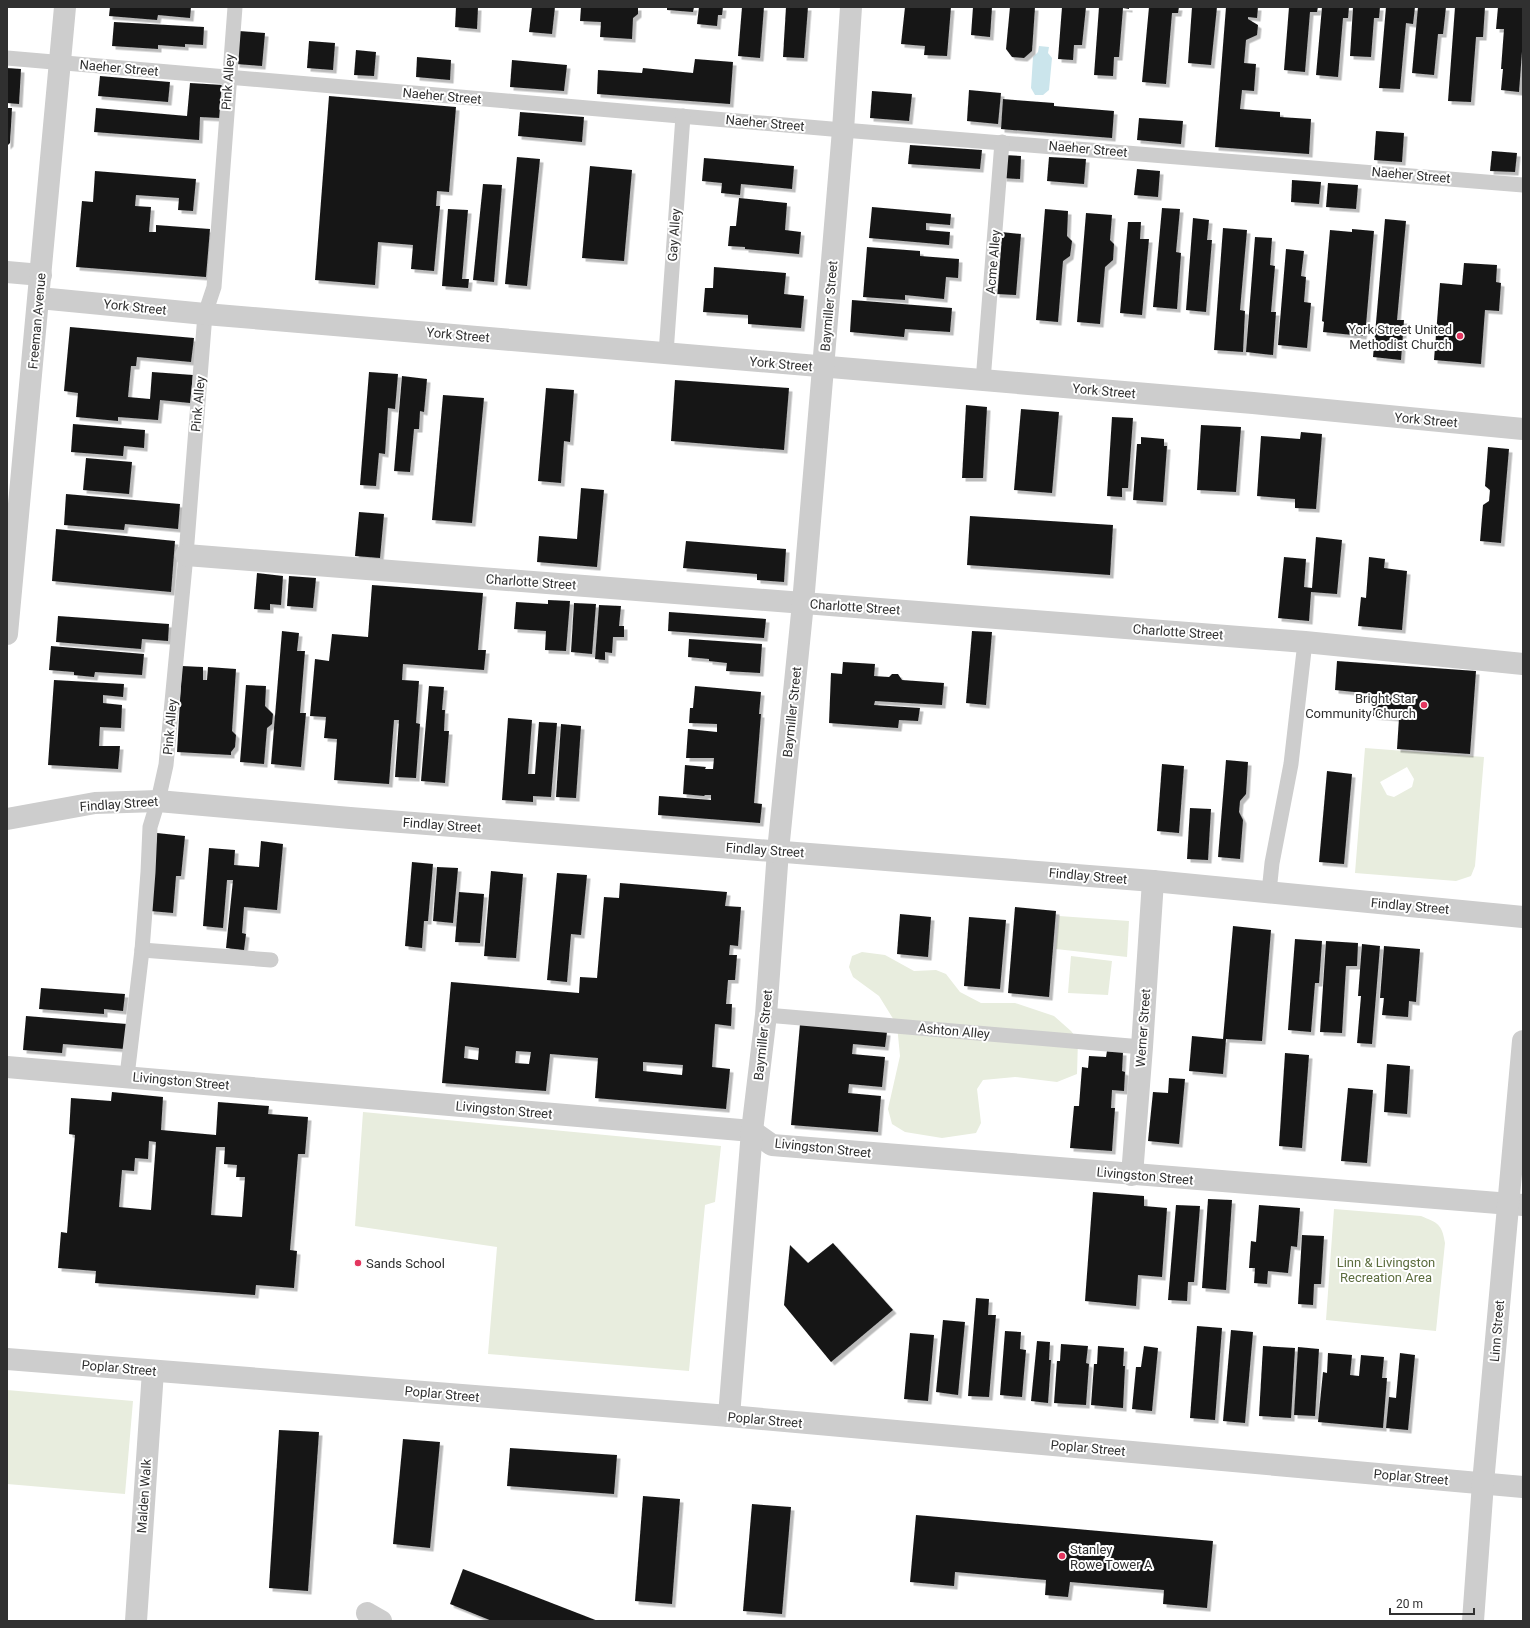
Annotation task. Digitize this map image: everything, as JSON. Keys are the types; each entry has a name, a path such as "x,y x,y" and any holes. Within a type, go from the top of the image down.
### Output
{"street":[{"name":"Freeman Avenue","path":"7,634 65,7"},
{"name":"Baymiller Street","path":"729,1416 752,1131 766,1015 778,851 803,603 824,368 851,7"},
{"path":"7,272 41,275"},
{"name":"York Street","path":"39,298 824,368 1253,403 1523,429"},
{"name":"Charlotte Street","path":"186,555 1305,642 1523,664"},
{"name":"Findlay Street","path":"7,819 95,803 158,801 350,818 1153,881 1523,917"},
{"name":"Werner Street","path":"1132,1175 1153,881"},
{"name":"Linn Street","path":"1473,1621 1483,1483 1516,1205 1523,1041"},
{"name":"Livingston Street","path":"7,1067 127,1076 752,1131 772,1145 1516,1205"},
{"name":"Poplar Street","path":"7,1359 729,1416 1523,1487"},
{"name":"Malden Walk","path":"136,1621 153,1370"}],"lane":[{"name":"Pink Alley","path":"127,1076 142,950 150,827 158,801 166,765 186,555 205,314 214,287 228,78 235,7"},
{"name":"Naeher Street","path":"7,58 843,130 1523,185"},
{"name":"Gay Alley","path":"666,353 683,116"},
{"name":"Acme Alley","path":"983,381 1002,142"},
{"path":"1269,892 1272,863 1291,764 1305,642"},
{"path":"142,950 271,960"},
{"name":"Ashton Alley","path":"766,1015 1142,1047"}],"green space":[{"path":"1365,748 1484,757 1475,866 1471,876 1456,881 1355,873","holes":["1407,767 1414,779 1412,787 1394,797 1387,795 1380,782"]},
{"path":"1059,916 1129,921 1127,957 1056,949"},
{"path":"862,952 885,955 914,971 936,970 946,974 960,992 981,1003 1015,1003 1054,1016 1071,1031 1078,1040 1077,1074 1057,1082 1015,1077 983,1080 977,1089 981,1123 976,1133 942,1138 905,1132 892,1124 888,1109 900,1056 897,1025 879,996 853,977 849,967 852,956"},
{"path":"1071,956 1112,961 1108,995 1068,993"},
{"path":"363,1112 721,1146 715,1202 705,1205 689,1371 488,1354 497,1247 355,1226"},
{"name":"Linn & Livingston Recreation Area","path":"1334,1209 1421,1216 1432,1220 1441,1228 1445,1243 1436,1331 1326,1320"},
{"path":"7,1390 133,1401 125,1494 7,1484"}],"water":[{"path":"1039,46 1049,47 1048,53 1052,58 1049,90 1043,95 1035,95 1031,88 1033,57 1038,52"}],"building":[{"path":"110,7 191,7 190,18 158,15 157,20 109,16"},
{"path":"456,7 478,7 477,29 455,27"},
{"path":"532,7 555,7 552,34 529,32"},
{"path":"581,7 638,7 638,14 633,18 632,39 600,37 601,22 580,21"},
{"path":"667,7 694,7 693,12 667,10"},
{"path":"699,7 723,7 722,15 718,15 717,26 697,24"},
{"path":"742,7 764,7 760,58 738,56"},
{"path":"786,7 808,7 804,58 783,57"},
{"path":"905,7 951,7 947,56 924,55 925,46 901,44"},
{"path":"973,7 992,7 990,37 971,35"},
{"path":"1010,7 1035,7 1032,51 1024,58 1012,57 1006,49"},
{"path":"1062,7 1086,7 1082,45 1074,45 1073,60 1058,59"},
{"path":"1099,7 1129,7 1129,9 1123,8 1119,57 1114,57 1113,76 1094,75"},
{"path":"1149,7 1179,7 1178,13 1172,13 1166,84 1142,82"},
{"path":"1192,7 1217,7 1211,65 1188,63"},
{"path":"1226,7 1258,7 1257,18 1248,17 1248,19 1258,25 1257,35 1246,40 1244,63 1256,64 1254,91 1242,90 1240,109 1280,112 1280,117 1311,119 1309,154 1215,147"},
{"path":"1289,7 1318,7 1317,12 1310,12 1305,72 1284,70"},
{"path":"1322,7 1349,7 1348,18 1343,18 1338,77 1316,75"},
{"path":"1353,7 1380,7 1379,18 1374,18 1371,57 1350,56"},
{"path":"1386,7 1415,7 1413,24 1406,23 1400,89 1379,88"},
{"path":"1418,7 1446,7 1443,34 1438,34 1434,75 1412,73"},
{"path":"1455,7 1485,7 1483,37 1476,37 1471,102 1448,101"},
{"path":"1498,7 1523,7 1523,38 1519,92 1501,90 1504,29 1496,29"},
{"path":"114,22 204,27 203,45 185,44 185,47 158,45 158,49 112,46"},
{"path":"239,31 265,33 262,66 236,64"},
{"path":"309,41 335,43 333,70 307,68"},
{"path":"356,50 376,52 374,76 354,75"},
{"path":"417,57 451,60 450,80 416,77"},
{"path":"695,59 733,62 730,104 597,94 598,70 642,73 643,68 693,73"},
{"path":"512,60 567,65 564,91 510,87"},
{"path":"7,68 21,69 19,104 7,103"},
{"path":"100,76 170,82 168,102 98,96"},
{"path":"190,83 223,85 220,118 200,117 199,140 94,132 96,108 187,116"},
{"path":"969,90 1001,93 998,124 967,121"},
{"path":"872,91 912,94 909,121 870,118"},
{"path":"329,96 456,107 449,192 437,191 436,206 440,206 434,271 411,269 413,245 378,242 375,285 315,280"},
{"path":"1003,99 1054,103 1054,106 1114,111 1112,138 1001,129"},
{"path":"7,108 12,108 10,143 7,146"},
{"path":"520,112 584,117 582,142 518,136"},
{"path":"1139,118 1183,121 1181,144 1137,140"},
{"path":"1376,131 1404,133 1402,162 1374,160"},
{"path":"910,145 982,150 980,169 908,164"},
{"path":"1492,151 1517,153 1515,172 1490,171"},
{"path":"1004,155 1021,156 1020,179 1003,178"},
{"path":"517,157 540,159 527,286 505,284"},
{"path":"1049,157 1086,159 1084,184 1047,181"},
{"path":"704,158 794,166 792,189 741,184 740,195 721,193 722,183 702,181"},
{"path":"590,166 632,170 624,261 582,258"},
{"path":"1137,169 1160,171 1158,197 1134,195"},
{"path":"95,171 196,179 193,211 178,210 179,198 136,195 135,206 151,207 149,232 156,232 156,225 210,229 206,277 76,267 82,201 93,202"},
{"path":"1292,180 1321,182 1319,204 1291,202"},
{"path":"1328,183 1358,185 1356,209 1326,207"},
{"path":"483,184 502,185 494,282 473,280"},
{"path":"739,198 787,203 785,230 801,232 799,254 728,246 730,226 736,226"},
{"path":"872,207 951,214 950,225 926,223 926,230 950,232 949,245 869,238"},
{"path":"1162,208 1180,209 1176,252 1181,253 1177,309 1153,307"},
{"path":"448,209 468,210 462,279 469,279 468,288 442,286"},
{"path":"1045,209 1068,211 1067,236 1072,241 1070,256 1063,261 1058,322 1036,320"},
{"path":"1086,213 1112,215 1110,240 1114,244 1113,260 1105,267 1100,324 1077,322"},
{"path":"1193,218 1209,220 1207,240 1212,240 1206,312 1186,310"},
{"path":"1385,219 1406,221 1397,320 1404,320 1401,360 1373,357"},
{"path":"1128,222 1141,222 1140,239 1149,239 1142,315 1120,313"},
{"path":"1223,228 1247,230 1240,310 1245,311 1243,352 1214,350"},
{"path":"1352,229 1374,231 1366,325 1363,336 1323,332 1324,322 1322,321 1330,230 1352,232"},
{"path":"1001,232 1021,234 1016,295 996,294"},
{"path":"1255,237 1272,238 1270,265 1275,266 1271,312 1276,312 1273,355 1246,352"},
{"path":"867,247 920,251 920,256 959,259 958,278 946,277 944,299 905,295 905,300 863,297"},
{"path":"1286,249 1304,251 1301,276 1306,277 1304,302 1311,303 1307,348 1278,345"},
{"name":"York Street United Methodist Church","path":"1464,263 1497,265 1496,282 1501,283 1499,311 1485,310 1481,364 1434,360 1440,283 1462,285"},
{"path":"714,267 786,273 784,294 804,296 801,328 748,324 748,315 703,312 705,288 713,288"},
{"path":"852,300 952,308 950,332 905,329 904,337 850,332"},
{"path":"70,327 194,338 191,362 137,357 136,366 131,366 128,397 150,399 152,372 193,375 190,403 160,400 158,420 118,417 118,421 76,417 78,393 64,391"},
{"path":"369,372 398,374 395,409 388,408 385,454 379,453 376,486 360,485"},
{"path":"402,376 427,379 424,412 420,411 419,429 414,429 410,472 394,471"},
{"path":"675,380 789,388 784,450 671,441"},
{"path":"546,388 574,390 570,442 564,441 561,483 538,481"},
{"path":"443,395 484,398 472,523 432,520"},
{"path":"966,405 987,407 983,478 962,478"},
{"path":"1021,409 1059,412 1052,493 1014,490"},
{"path":"1112,417 1133,418 1128,488 1122,488 1122,497 1107,496"},
{"path":"73,424 145,430 144,448 124,446 123,456 71,452"},
{"path":"1201,425 1241,427 1236,492 1197,490"},
{"path":"1301,432 1322,434 1316,509 1295,508 1295,499 1257,496 1261,436 1300,439"},
{"path":"1141,437 1164,439 1164,446 1167,446 1163,502 1133,500 1137,444 1141,444"},
{"path":"1488,447 1509,449 1501,543 1480,541 1483,505 1489,501 1490,490 1485,486"},
{"path":"86,458 132,462 129,494 83,490"},
{"path":"581,488 604,490 597,567 537,562 539,536 577,539"},
{"path":"66,494 180,504 178,529 125,524 124,530 64,525"},
{"path":"359,512 384,514 380,558 355,556"},
{"path":"970,516 1113,525 1110,575 967,565"},
{"path":"56,529 175,541 171,592 52,581"},
{"path":"1316,537 1342,540 1337,594 1311,592 1309,621 1278,618 1284,557 1306,559 1304,587 1312,588"},
{"path":"686,541 786,549 784,582 757,580 757,574 683,568"},
{"path":"1369,557 1385,559 1384,568 1407,571 1402,630 1358,626 1361,597 1366,598"},
{"path":"257,573 283,576 281,605 270,604 270,610 254,609"},
{"path":"289,576 316,578 313,608 287,606"},
{"path":"372,585 483,593 478,650 486,650 484,670 403,664 402,680 419,681 416,723 420,724 416,778 395,777 399,720 394,720 389,784 334,780 337,739 324,738 326,717 310,716 315,659 329,661 332,634 368,637"},
{"path":"548,600 570,601 566,651 545,650 546,631 514,629 516,602 548,604"},
{"path":"574,603 596,604 592,654 571,652"},
{"path":"599,605 621,606 619,626 624,626 624,637 613,637 612,653 605,652 605,660 595,659"},
{"path":"669,612 766,619 764,638 668,631"},
{"path":"58,616 169,624 168,641 142,639 141,649 56,642"},
{"path":"282,631 299,633 297,651 305,651 300,713 306,713 301,767 271,764"},
{"path":"972,631 992,632 986,705 966,703"},
{"path":"689,639 762,644 760,673 726,671 727,663 709,661 709,659 688,657"},
{"path":"51,646 144,654 142,675 95,672 94,677 74,675 74,672 49,670"},
{"name":"Bright Star Community Church","path":"1337,661 1476,671 1470,754 1397,749 1399,718 1373,716 1374,694 1335,690"},
{"path":"843,662 875,664 874,676 889,677 892,674 898,674 902,680 944,683 942,705 875,701 874,705 920,708 918,721 899,720 898,728 829,723 831,673 842,674"},
{"path":"182,666 203,667 203,680 207,680 208,667 236,669 232,731 236,735 235,747 231,752 231,755 177,752"},
{"path":"54,680 124,684 123,697 103,695 103,703 122,705 121,728 100,727 99,746 120,746 118,769 48,765"},
{"path":"246,685 266,686 265,706 273,714 272,724 267,728 264,764 240,762"},
{"path":"429,686 444,687 442,710 445,710 444,731 449,731 445,783 421,781"},
{"path":"695,686 761,692 759,714 761,714 754,803 762,804 760,823 658,815 659,796 711,800 711,795 704,796 683,794 685,765 713,769 714,758 686,758 688,729 717,732 717,724 689,723 690,708 693,708"},
{"path":"508,718 532,720 528,774 535,774 539,722 557,723 551,797 533,796 533,802 502,800"},
{"path":"561,724 581,726 576,798 556,797"},
{"path":"1226,760 1248,762 1246,794 1240,801 1239,812 1243,820 1240,859 1218,857"},
{"path":"1162,764 1184,766 1179,833 1157,831"},
{"path":"1327,771 1352,774 1344,864 1319,862"},
{"path":"1190,808 1211,809 1208,860 1187,859"},
{"path":"157,833 185,836 181,876 176,876 173,913 150,911"},
{"path":"261,841 283,844 277,910 244,907 242,933 246,934 244,950 226,948 233,880 227,880 223,928 203,926 209,848 235,850 234,865 259,867"},
{"path":"412,862 433,864 428,921 424,921 422,948 405,946"},
{"path":"437,867 458,868 453,923 433,921"},
{"path":"491,871 523,874 516,958 484,956"},
{"path":"557,873 587,875 581,935 571,934 567,982 547,980"},
{"path":"620,883 727,892 725,906 741,907 738,946 730,945 729,955 737,955 735,980 728,980 726,1004 732,1004 731,1026 715,1024 712,1067 730,1069 726,1109 595,1098 598,1058 550,1054 546,1091 442,1083 451,982 579,993 580,977 597,978 604,897 619,898","holes":["465,1046 479,1048 478,1060 464,1058","516,1051 531,1052 529,1064 515,1063","643,1062 683,1065 682,1075 643,1071"]},
{"path":"459,892 484,894 480,943 455,942"},
{"path":"1015,907 1056,911 1049,997 1008,993"},
{"path":"900,914 931,917 928,957 897,954"},
{"path":"969,917 1006,920 1000,989 964,986"},
{"path":"1233,926 1271,930 1262,1041 1226,1039 1223,1074 1189,1071 1192,1036 1223,1039"},
{"path":"1295,939 1322,941 1319,983 1315,983 1311,1032 1288,1030"},
{"path":"1326,941 1358,943 1357,966 1346,966 1342,1033 1320,1032"},
{"path":"1362,944 1380,946 1372,1044 1357,1043 1361,996 1358,996"},
{"path":"1384,946 1420,949 1416,1002 1409,1001 1408,1017 1382,1015 1384,998 1380,998"},
{"path":"41,988 125,994 123,1011 104,1009 104,1014 39,1009"},
{"path":"26,1016 127,1024 125,1049 63,1044 62,1053 23,1050"},
{"path":"800,1024 887,1032 885,1047 853,1044 852,1054 885,1057 882,1087 849,1084 848,1093 881,1096 878,1132 791,1125"},
{"path":"1107,1051 1123,1052 1122,1071 1125,1072 1124,1091 1112,1090 1111,1108 1115,1108 1112,1151 1070,1148 1074,1106 1079,1106 1082,1067 1088,1068 1089,1056 1106,1057"},
{"path":"1285,1053 1309,1055 1302,1148 1279,1146"},
{"path":"1387,1064 1410,1066 1407,1114 1384,1112"},
{"path":"1169,1078 1185,1079 1179,1144 1148,1141 1153,1092 1168,1093"},
{"path":"1348,1088 1373,1090 1367,1163 1341,1161"},
{"path":"112,1092 163,1097 161,1130 216,1135 218,1102 269,1106 268,1114 308,1117 305,1154 298,1154 290,1250 297,1251 294,1288 256,1285 255,1295 95,1283 96,1271 58,1268 61,1232 67,1233 75,1135 69,1134 71,1098 111,1101","holes":["149,1141 156,1142 151,1210 119,1207 122,1170 134,1171 135,1158 148,1159","216,1147 225,1147 224,1164 237,1165 236,1177 245,1177 242,1217 211,1215"]},
{"path":"1093,1192 1144,1196 1144,1206 1167,1208 1162,1277 1138,1275 1136,1306 1085,1301"},
{"path":"1208,1199 1232,1200 1226,1290 1202,1288"},
{"path":"1176,1205 1200,1206 1194,1282 1188,1282 1187,1301 1168,1300"},
{"path":"1259,1205 1300,1208 1297,1247 1291,1246 1288,1273 1268,1271 1267,1284 1254,1283 1255,1268 1249,1268 1251,1241 1256,1242"},
{"path":"1302,1235 1324,1236 1321,1284 1314,1284 1313,1305 1298,1304"},
{"path":"833,1243 893,1310 831,1362 784,1305 790,1245 808,1263"},
{"path":"976,1298 989,1299 988,1315 996,1315 989,1397 968,1396"},
{"path":"943,1320 965,1322 958,1395 936,1392"},
{"path":"1197,1326 1222,1328 1215,1420 1190,1418"},
{"path":"1231,1330 1253,1332 1245,1423 1223,1421"},
{"path":"1005,1331 1021,1332 1020,1349 1026,1350 1022,1397 1000,1395"},
{"path":"910,1333 934,1335 928,1401 904,1399"},
{"path":"1037,1341 1050,1342 1049,1360 1051,1360 1048,1403 1031,1401"},
{"path":"1061,1344 1088,1346 1086,1363 1089,1364 1086,1405 1054,1403 1057,1361 1060,1361"},
{"path":"1098,1346 1124,1348 1123,1366 1125,1366 1123,1408 1091,1405 1094,1364 1097,1364"},
{"path":"1144,1346 1158,1348 1152,1411 1132,1409 1136,1367 1141,1367"},
{"path":"1263,1346 1295,1348 1291,1418 1259,1416"},
{"path":"1298,1347 1319,1349 1315,1416 1294,1415"},
{"path":"1328,1353 1352,1355 1350,1375 1359,1376 1361,1355 1384,1357 1382,1378 1387,1378 1383,1428 1318,1422 1323,1372 1327,1373"},
{"path":"1400,1353 1415,1355 1408,1430 1386,1428 1389,1397 1396,1398"},
{"path":"279,1430 319,1432 308,1591 269,1588"},
{"path":"403,1439 440,1442 430,1548 393,1544"},
{"path":"510,1448 617,1455 614,1494 507,1486"},
{"path":"643,1496 680,1499 672,1604 635,1601"},
{"path":"752,1504 791,1507 782,1614 743,1611"},
{"name":"Stanley Rowe Tower A","path":"916,1515 1213,1541 1207,1608 1163,1604 1164,1590 1070,1582 1068,1597 1045,1595 1046,1580 955,1572 954,1586 910,1582"},
{"path":"463,1569 598,1621 492,1621 450,1604"}],"place":[{"name":"York Street United Methodist Church","path":"1460,336"},
{"name":"Bright Star Community Church","path":"1424,705"},
{"name":"Sands School","path":"358,1263"},
{"name":"Stanley Rowe Tower A","path":"1062,1556"}]}
